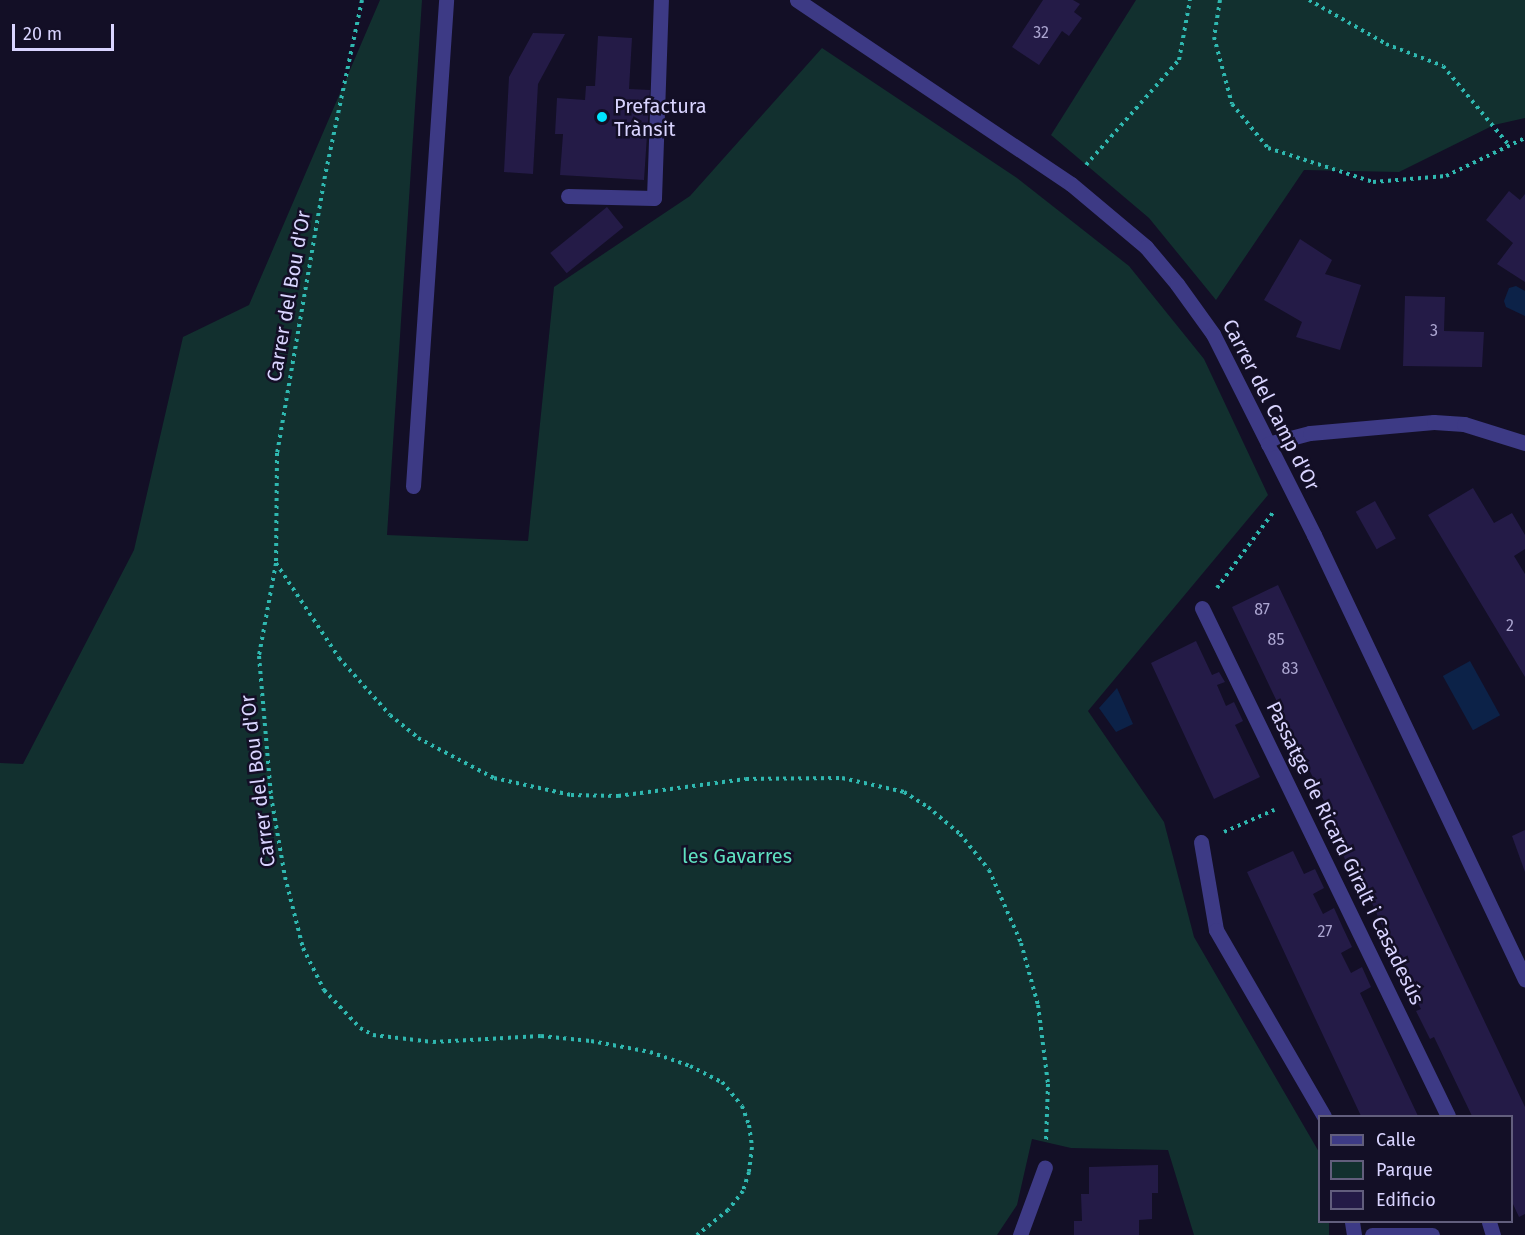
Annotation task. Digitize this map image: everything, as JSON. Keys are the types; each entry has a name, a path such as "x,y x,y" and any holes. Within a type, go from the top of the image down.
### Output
{"street":[{"path":"413,486 446,0"},
{"path":"568,196 654,198 661,0"},
{"name":"Carrer del Camp d'Or","path":"797,0 1071,184 1146,247 1177,284 1213,334 1291,488 1525,979"},
{"path":"1268,444 1310,433 1434,422 1464,424 1525,443"},
{"name":"Passatge de Ricard Giralt i Casadesús","path":"1202,608 1298,799 1448,1115"},
{"path":"1201,842 1216,930 1323,1115"},
{"path":"1020,1235 1045,1167"},
{"path":"1372,1235 1432,1235"}],"path":[{"name":"Carrer del Bou d'Or","path":"362,0 325,176 277,453 276,563 259,656 271,796 285,878 303,948 324,990 360,1028 373,1035 433,1042 541,1036 591,1041 650,1052 690,1066 722,1082 741,1106 749,1125 752,1147 749,1172 742,1191 728,1210 697,1235"},
{"path":"1071,184 1179,60 1190,0"},
{"path":"1220,0 1214,37 1232,104 1268,148 1373,182 1446,177 1508,144 1525,138"},
{"path":"1309,0 1386,44 1443,66 1508,144"},
{"path":"1202,608 1291,488"},
{"path":"276,563 339,658 390,715 418,738 494,778 571,795 618,796 746,779 842,778 904,792 928,807 960,834 989,870 1021,943 1038,1005 1048,1084 1045,1167"},
{"path":"1201,842 1298,799"}],"green space":[{"name":"les Gavarres","path":"380,0 422,0 387,535 528,541 554,287 690,196 822,48 1017,178 1129,266 1204,359 1268,495 1088,711 1164,822 1194,937 1318,1150 1318,1223 1329,1223 1329,1235 1194,1235 1168,1150 1071,1148 1032,1139 1017,1205 997,1235 0,1235 0,763 23,764 134,550 183,337 249,305"},
{"path":"1136,0 1525,0 1525,118 1494,125 1399,172 1304,170 1216,300 1149,218 1051,135"}],"water":[{"path":"1516,286 1525,291 1525,316 1506,307 1504,301 1509,288"},
{"path":"1470,661 1500,715 1473,730 1443,676"},
{"path":"1117,688 1133,724 1116,732 1099,708"}],"building":[{"path":"1043,0 1073,0 1080,4 1074,12 1082,18 1069,36 1062,31 1039,65 1012,47"},
{"path":"533,33 565,34 538,84 533,174 504,172 509,77"},
{"name":"Prefactura Trànsit","path":"598,36 632,38 629,89 650,90 644,180 560,175 563,134 555,134 557,98 585,100 586,86 595,86"},
{"path":"1509,191 1520,200 1525,194 1525,282 1497,264 1513,243 1486,220"},
{"path":"607,207 623,227 567,273 550,253"},
{"path":"1300,239 1332,260 1325,274 1361,285 1340,350 1296,337 1302,322 1264,300"},
{"path":"1405,296 1445,297 1444,331 1484,332 1482,367 1403,366"},
{"path":"1473,488 1494,523 1512,513 1525,535 1525,549 1514,556 1525,574 1525,677 1428,515"},
{"path":"1375,501 1396,539 1377,549 1356,512"},
{"path":"1278,585 1525,1107 1525,1214 1519,1217 1513,1204 1513,1115 1472,1115 1434,1037 1430,1039 1416,1011 1421,1009 1389,952 1393,950 1358,872 1352,875 1339,846 1344,843 1232,607"},
{"path":"1196,641 1212,675 1219,672 1225,682 1217,685 1226,706 1234,702 1243,721 1235,725 1260,777 1214,799 1151,663"},
{"path":"1525,830 1525,872 1512,836"},
{"path":"1293,851 1304,874 1315,869 1324,888 1313,894 1323,914 1334,908 1352,947 1341,953 1351,973 1362,967 1371,987 1360,993 1418,1115 1361,1115 1247,872"},
{"path":"1158,1165 1158,1193 1152,1193 1152,1219 1139,1220 1139,1235 1074,1235 1074,1221 1082,1221 1081,1194 1089,1194 1089,1167"}],"place":[{"name":"Prefactura Trànsit","path":"602,117"}]}
